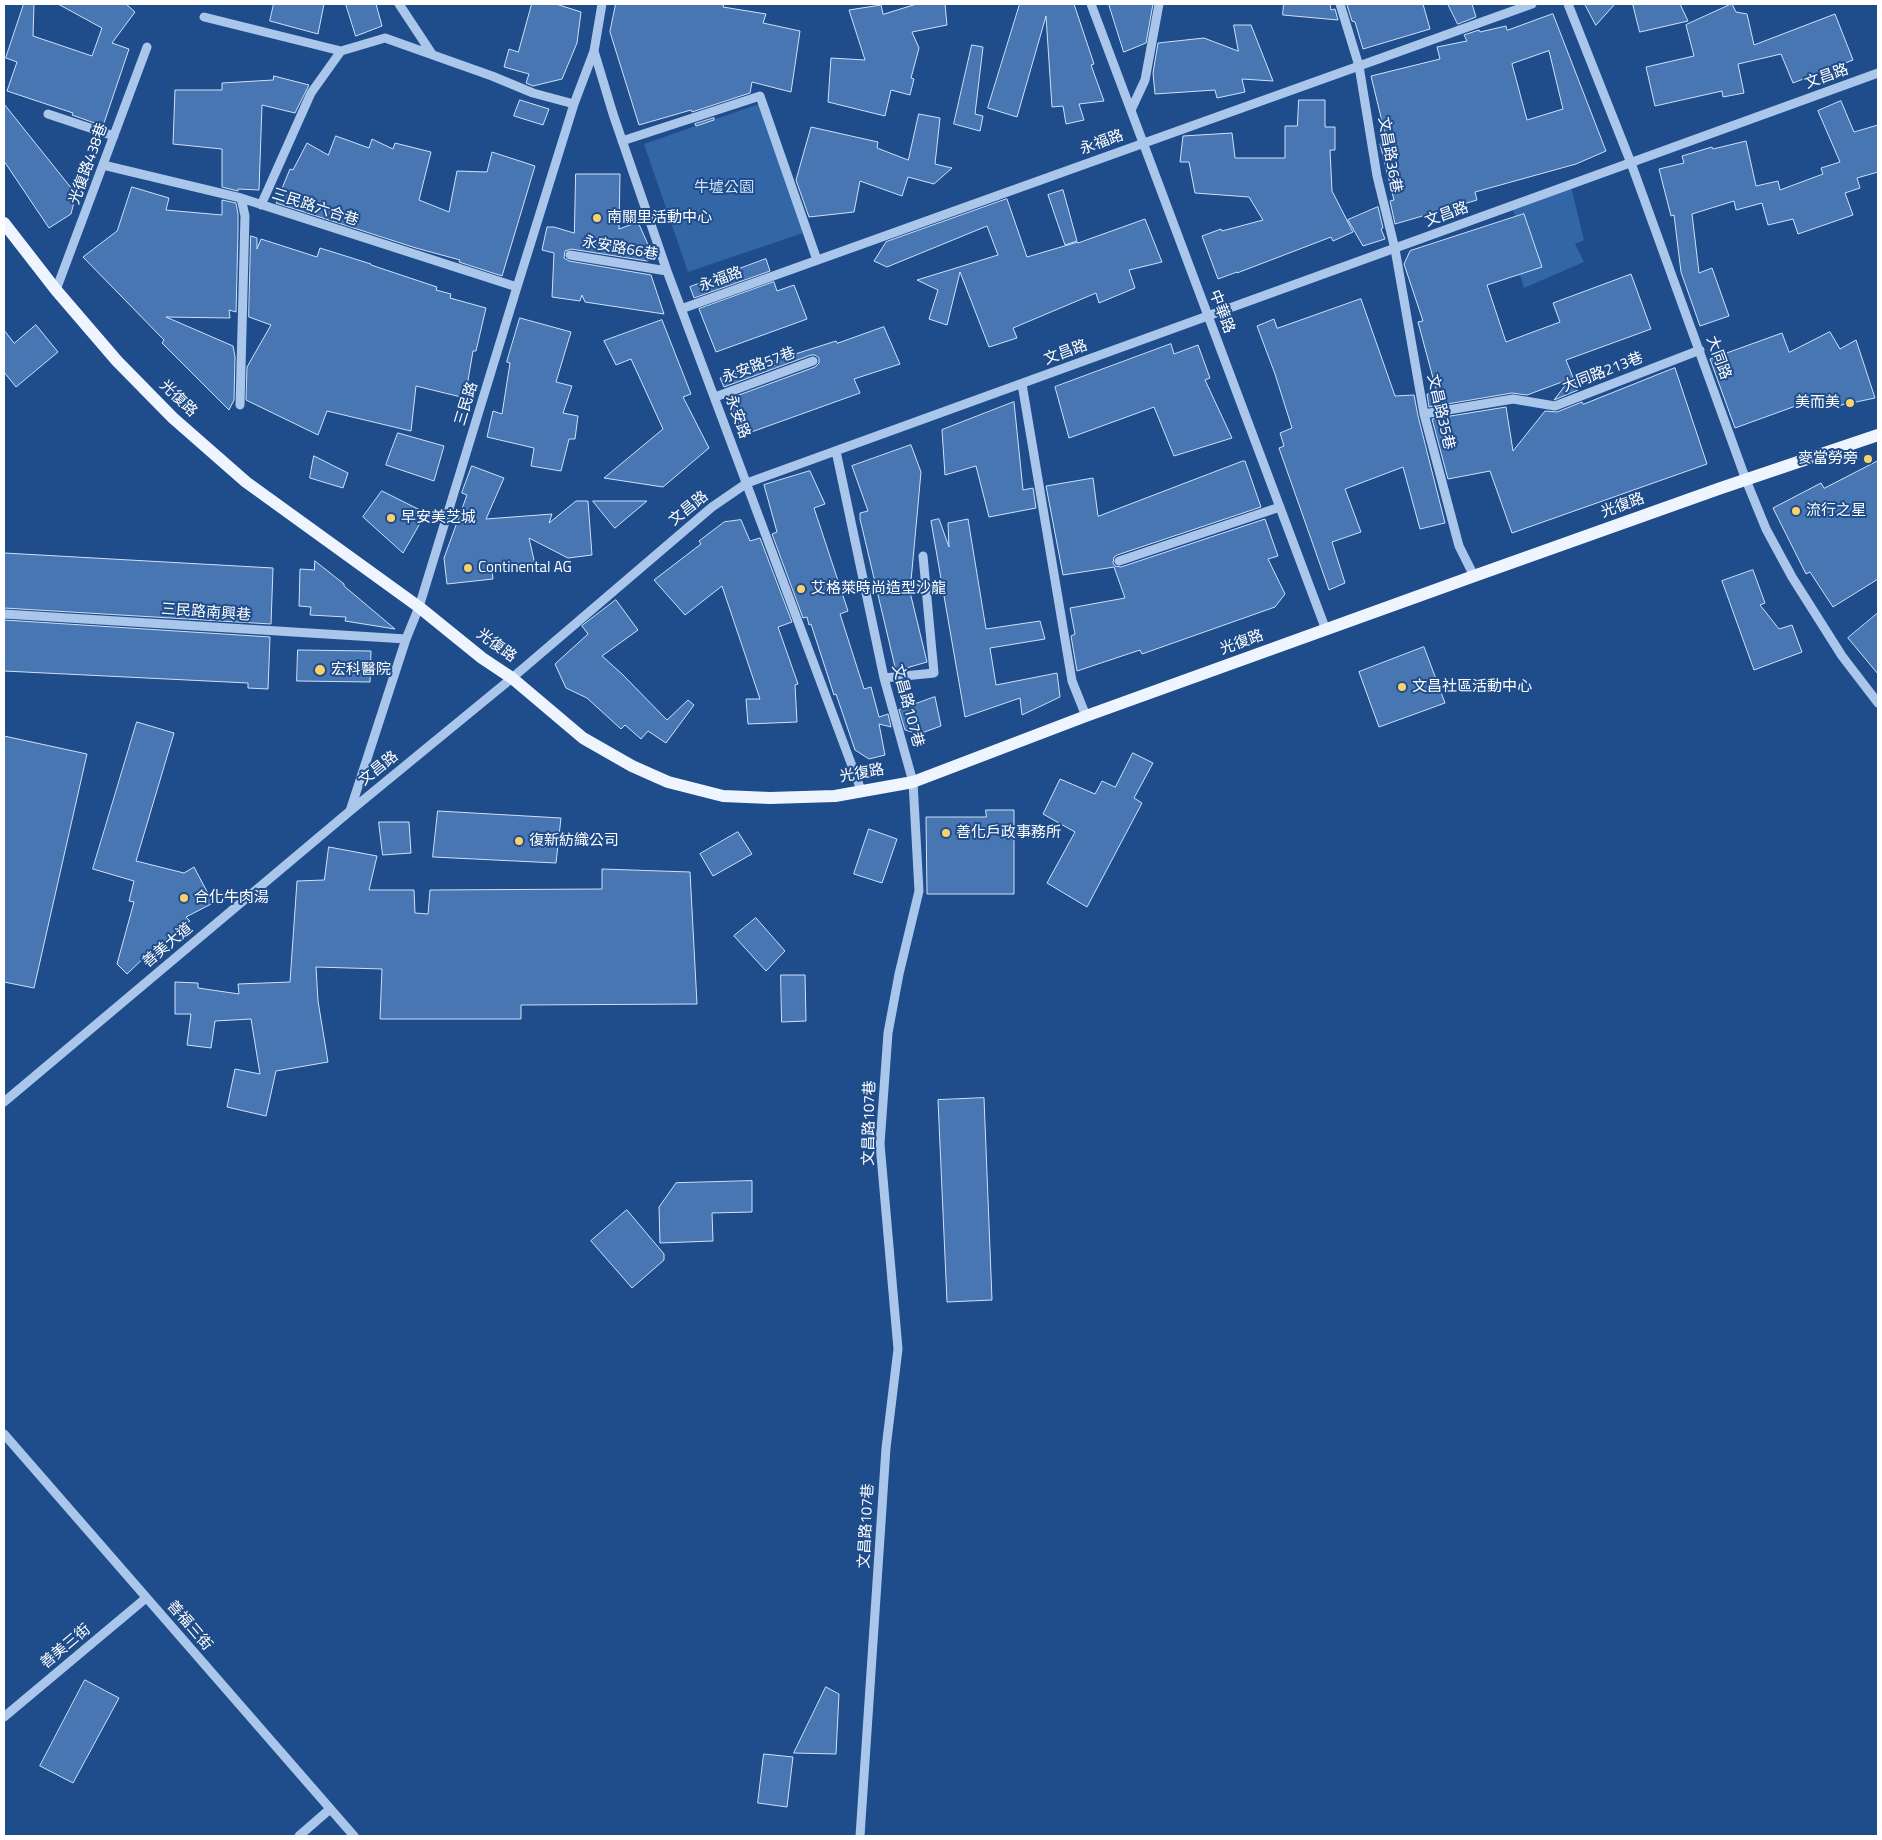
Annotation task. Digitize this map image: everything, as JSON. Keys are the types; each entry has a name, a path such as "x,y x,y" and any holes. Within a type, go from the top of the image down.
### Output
{"main road":[{"name":"光復路","path":"4,223 56,290 117,361 173,418 246,482 420,608 482,658 512,678 583,738 632,766 668,782 722,796 770,798 835,796 913,782 1086,716 1474,576 1878,435"}],"street":[{"path":"399,4 432,54"},
{"name":"三民路","path":"350,811 406,639 420,608 516,286 574,104 594,51 602,4"},
{"name":"中華路","path":"1091,4 1326,630"},
{"path":"1131,110 1144,80 1159,4"},
{"name":"文昌路36巷","path":"1340,4 1359,66 1377,176 1394,249"},
{"name":"永福路","path":"681,309 1532,4"},
{"name":"大同路","path":"1568,4 1631,163 1746,480 1769,535 1796,584 1842,656 1878,703"},
{"path":"204,17 341,51 385,38 533,93 574,104"},
{"name":"光復路438巷","path":"56,290 147,47"},
{"path":"262,205 311,93 341,51"},
{"name":"永安路","path":"594,51 622,141 667,271 861,790"},
{"name":"文昌路","path":"350,811 512,678 712,507 747,483 1878,73"},
{"path":"622,141 760,96 817,260"},
{"path":"48,114 114,136"},
{"name":"三民路六合巷","path":"104,165 241,198 516,286"},
{"path":"240,405 245,216 241,198"},
{"name":"文昌路35巷","path":"1394,249 1424,414 1459,546 1474,576"},
{"name":"永安路66巷","path":"570,255 667,271"},
{"name":"大同路213巷","path":"1424,414 1513,399 1555,406 1700,350"},
{"name":"永安路57巷","path":"715,397 813,361"},
{"path":"1022,384 1072,681 1086,716"},
{"name":"文昌路107巷","path":"836,451 884,678 913,782 919,891 899,974 888,1033 880,1144 898,1349 886,1448 860,1836"},
{"path":"1119,561 1280,507"},
{"path":"884,678 934,673 924,556"},
{"name":"三民路南興巷","path":"4,614 406,639"},
{"name":"善美大道","path":"4,1102 350,811"},
{"name":"善福三街","path":"4,1434 354,1836"},
{"name":"善美三街","path":"4,1717 146,1598"},
{"path":"299,1836 330,1809"}],"green space":[{"name":"牛墟公園","path":"759,104 803,233 688,272 644,144"},
{"path":"1571,187 1584,240 1575,244 1584,262 1524,288 1518,269 1534,261 1512,208"}],"building":[{"path":"24,4 34,4 33,36 92,56 102,28 58,4 126,4 135,12 112,43 129,49 103,126 72,115 73,113 7,91 17,62 6,58"},
{"path":"274,4 324,4 318,34 270,21"},
{"path":"346,4 376,4 382,26 356,36"},
{"path":"532,4 556,4 581,12 577,43 562,79 533,86 526,83 529,74 504,67 509,49 518,52"},
{"path":"616,4 724,4 723,7 766,14 763,23 800,31 791,92 752,82 750,93 692,112 691,110 639,125 610,32"},
{"path":"917,4 945,4 947,25 912,32 919,48 911,78 914,79 910,95 891,90 885,116 828,102 831,58 865,60 849,10 881,5 883,14"},
{"path":"1020,4 1074,4 1094,64 1091,65 1104,101 1079,104 1084,120 1066,124 1063,106 1052,107 1046,16 1017,117 988,108"},
{"path":"1109,4 1153,4 1146,43 1124,52"},
{"path":"1284,4 1330,4 1331,10 1335,9 1338,20 1283,15"},
{"path":"1423,4 1430,29 1363,49 1355,22 1352,21 1347,5"},
{"path":"1448,4 1472,4 1476,17 1458,24"},
{"path":"1585,4 1615,4 1596,25"},
{"path":"1633,4 1680,4 1688,21 1640,32"},
{"path":"1732,4 1736,12 1747,14 1754,45 1835,14 1853,60 1793,83 1781,54 1738,64 1744,93 1723,97 1722,91 1655,106 1646,67 1694,56 1686,25"},
{"path":"1553,14 1606,151 1576,164 1475,192 1477,200 1395,224 1390,201 1394,200 1380,144 1387,142 1371,76 1440,59 1437,47 1467,41 1464,35 1479,30 1480,32 1506,26 1507,30","holes":["1549,51 1563,109 1527,120 1512,64"]},
{"path":"1234,25 1251,25 1273,81 1242,79 1245,92 1217,98 1215,90 1155,94 1153,73 1158,43 1204,38 1238,51"},
{"path":"972,45 983,47 975,114 983,116 980,131 954,124"},
{"path":"274,76 309,85 295,113 262,105 259,190 238,189 238,191 222,187 222,149 173,144 175,90 222,90 222,83 273,80"},
{"path":"520,100 549,109 543,125 514,116"},
{"path":"1299,100 1325,100 1325,127 1335,127 1335,150 1330,150 1332,191 1353,232 1333,241 1331,237 1218,279 1202,236 1221,229 1222,231 1263,220 1249,197 1195,193 1189,162 1180,162 1183,136 1232,133 1235,158 1285,158 1285,126 1297,126"},
{"path":"1841,101 1854,132 1878,125 1878,172 1857,178 1860,188 1845,193 1853,215 1798,234 1793,219 1768,225 1762,203 1736,210 1734,201 1692,214 1699,273 1712,268 1729,316 1700,326 1681,272 1674,215 1671,216 1659,169 1684,163 1682,156 1712,147 1713,149 1746,141 1756,186 1778,181 1780,190 1823,174 1821,168 1840,162 1818,111"},
{"path":"4,104 76,194 71,214 49,228 4,161"},
{"path":"919,114 940,118 935,164 952,168 934,184 908,177 902,196 860,181 854,212 809,217 796,180 811,127 878,142 877,148 908,160"},
{"path":"714,118 714,120 696,126 695,124"},
{"path":"336,136 369,148 372,139 393,149 395,143 431,152 419,200 449,212 457,171 487,172 492,152 535,166 502,276 459,262 460,260 416,248 276,203 290,169 293,170 307,143 328,155"},
{"path":"576,174 620,174 619,229 638,222 654,258 647,261 571,249 565,251 564,258 569,261 651,275 664,314 585,302 582,295 580,301 552,297 554,253 542,250 547,227 554,227 574,233"},
{"path":"132,187 169,198 166,210 222,215 222,200 236,203 238,232 236,312 229,310 230,318 166,317 233,346 235,357 234,400 229,410 162,343 164,340 83,257 117,231"},
{"path":"1063,190 1077,241 1065,245 1048,195"},
{"path":"1007,199 1027,257 1078,243 1145,219 1162,262 1129,270 1135,288 1099,303 1096,293 1013,328 1017,338 989,347 960,272 947,325 929,319 938,290 917,280 998,255 987,226 887,267 874,261 886,242"},
{"path":"1378,207 1383,228 1381,229 1385,239 1363,246 1348,220"},
{"path":"1524,214 1542,267 1487,285 1506,342 1560,322 1553,303 1631,274 1651,329 1566,360 1578,390 1554,400 1570,379 1527,395 1512,393 1429,407 1427,394 1437,393 1418,322 1423,321 1404,264 1410,251"},
{"path":"251,236 257,238 257,249 261,239 317,257 320,248 437,287 436,290 451,294 450,298 486,308 476,351 473,351 465,398 416,386 411,431 327,411 318,435 246,400 247,367 271,325 249,317"},
{"path":"766,259 770,271 694,298 690,287"},
{"path":"774,282 777,291 794,285 807,319 716,352 699,309"},
{"path":"1361,299 1395,396 1414,395 1445,523 1420,529 1403,467 1345,489 1361,532 1332,542 1345,583 1329,590 1279,448 1284,446 1280,433 1292,428 1257,326 1274,319 1277,328"},
{"path":"520,318 571,332 556,382 572,386 563,413 578,416 575,439 569,439 561,471 531,466 534,448 487,437 493,411 502,414 510,363 507,362"},
{"path":"662,320 691,394 683,397 709,448 663,487 604,478 663,429 631,359 616,365 604,341"},
{"path":"36,325 58,352 16,387 4,372 4,330 14,343"},
{"path":"884,327 900,364 854,379 860,393 743,435 728,399 815,367 819,363 819,358 811,355 724,387 720,378"},
{"path":"1830,332 1840,349 1856,340 1875,398 1832,407 1826,395 1735,428 1710,359 1782,333 1789,352"},
{"path":"1171,344 1174,354 1198,345 1210,378 1205,380 1232,438 1174,456 1154,407 1069,438 1055,387"},
{"path":"1675,368 1707,464 1512,533 1490,471 1448,479 1432,419 1506,407 1513,451 1545,411 1557,412 1582,402 1583,404"},
{"path":"1014,402 1023,490 1033,488 1036,508 989,517 976,466 945,475 942,430"},
{"path":"398,433 444,446 434,481 386,465"},
{"path":"911,445 921,472 910,592 927,662 896,671 860,519 860,513 868,511 852,466"},
{"path":"314,456 348,473 343,488 310,478"},
{"path":"1245,461 1261,507 1117,555 1114,557 1113,563 1115,566 1121,567 1265,519 1278,556 1268,559 1285,594 1275,607 1142,654 1140,650 1077,671 1071,636 1075,634 1070,608 1125,598 1114,567 1063,575 1046,486 1093,478 1098,516"},
{"path":"1878,461 1878,579 1833,607 1810,572 1806,574 1773,508 1821,483 1824,488"},
{"path":"472,466 504,478 486,519 552,514 549,523 576,501 588,501 592,555 568,558 529,538 536,569 492,571 493,579 447,584 444,558 467,495 462,493"},
{"path":"810,471 825,504 814,508 848,611 840,614 864,689 871,687 879,717 888,714 891,727 879,724 885,755 869,759 855,750 836,694 834,695 811,624 809,625 807,617 803,618 772,534 777,532 764,485"},
{"path":"382,491 426,513 403,553 363,517"},
{"path":"593,501 647,501 615,528"},
{"path":"939,519 949,547 948,523 968,519 986,629 1040,621 1045,639 990,648 996,685 1057,673 1060,697 1022,715 1020,698 965,717 931,521"},
{"path":"741,520 750,541 760,538 792,622 778,627 798,684 795,685 797,722 748,724 746,699 760,699 722,586 685,615 654,580 701,544 699,541 724,522"},
{"path":"4,553 273,568 271,624 4,608"},
{"path":"315,561 395,629 345,621 346,617 310,615 311,607 299,606 300,569 314,570"},
{"path":"1753,570 1765,603 1760,605 1779,629 1792,625 1802,652 1754,670 1722,581"},
{"path":"616,600 638,630 602,656 667,720 688,700 694,705 666,743 648,731 641,739 625,725 621,729 587,698 566,688 555,664 588,634 582,626"},
{"path":"1878,613 1878,674 1848,638"},
{"path":"4,620 270,637 268,689 248,688 248,683 4,671"},
{"name":"文昌社區活動中心","path":"1424,647 1445,703 1379,727 1359,672"},
{"path":"298,650 371,651 370,682 297,681"},
{"path":"935,697 941,726 919,734 905,730 899,710"},
{"path":"137,722 174,733 136,861 184,873 194,867 213,903 186,917 190,921 153,949 127,974 117,964 134,902 129,901 134,881 93,869"},
{"path":"4,736 87,754 34,988 4,982"},
{"path":"1133,753 1153,763 1134,798 1142,803 1087,907 1047,883 1075,832 1043,814 1060,779 1095,794 1102,781 1115,787"},
{"path":"986,810 1014,810 1014,894 927,894 926,817 986,817"},
{"path":"438,811 561,818 556,863 433,857"},
{"path":"379,822 409,822 411,853 383,855"},
{"path":"869,829 897,839 882,883 854,874"},
{"path":"738,832 752,854 713,876 700,854"},
{"path":"329,847 377,856 369,890 414,890 415,913 428,914 430,890 602,889 602,869 690,872 697,1004 521,1005 521,1019 380,1019 382,969 316,967 318,1001 328,1062 276,1071 266,1116 227,1107 235,1069 260,1074 251,1019 215,1021 211,1048 187,1045 191,1014 175,1014 175,982 198,983 198,988 239,994 238,984 290,982 297,881 324,880"},
{"path":"756,918 785,951 766,971 734,936"},
{"path":"781,975 805,975 806,1021 782,1022"},
{"path":"984,1098 992,1300 947,1302 938,1100"},
{"path":"752,1181 752,1212 712,1213 713,1241 660,1243 659,1207 676,1183"},
{"path":"627,1210 664,1254 664,1260 632,1288 591,1241"},
{"path":"85,1680 119,1698 73,1783 40,1766"},
{"path":"826,1687 839,1694 836,1754 794,1753"},
{"path":"764,1754 793,1757 787,1807 758,1803"}],"place":[{"name":"南關里活動中心","path":"597,218"},
{"name":"美而美","path":"1850,403"},
{"name":"麥當勞旁","path":"1868,459"},
{"name":"流行之星","path":"1796,511"},
{"name":"早安美芝城","path":"391,518"},
{"name":"Continental AG","path":"468,568"},
{"name":"艾格萊時尚造型沙龍","path":"801,589"},
{"name":"宏科醫院","path":"320,670"},
{"name":"文昌社區活動中心","path":"1402,687"},
{"name":"善化戶政事務所","path":"946,833"},
{"name":"復新紡織公司","path":"519,841"},
{"name":"合化牛肉湯","path":"184,898"}]}
